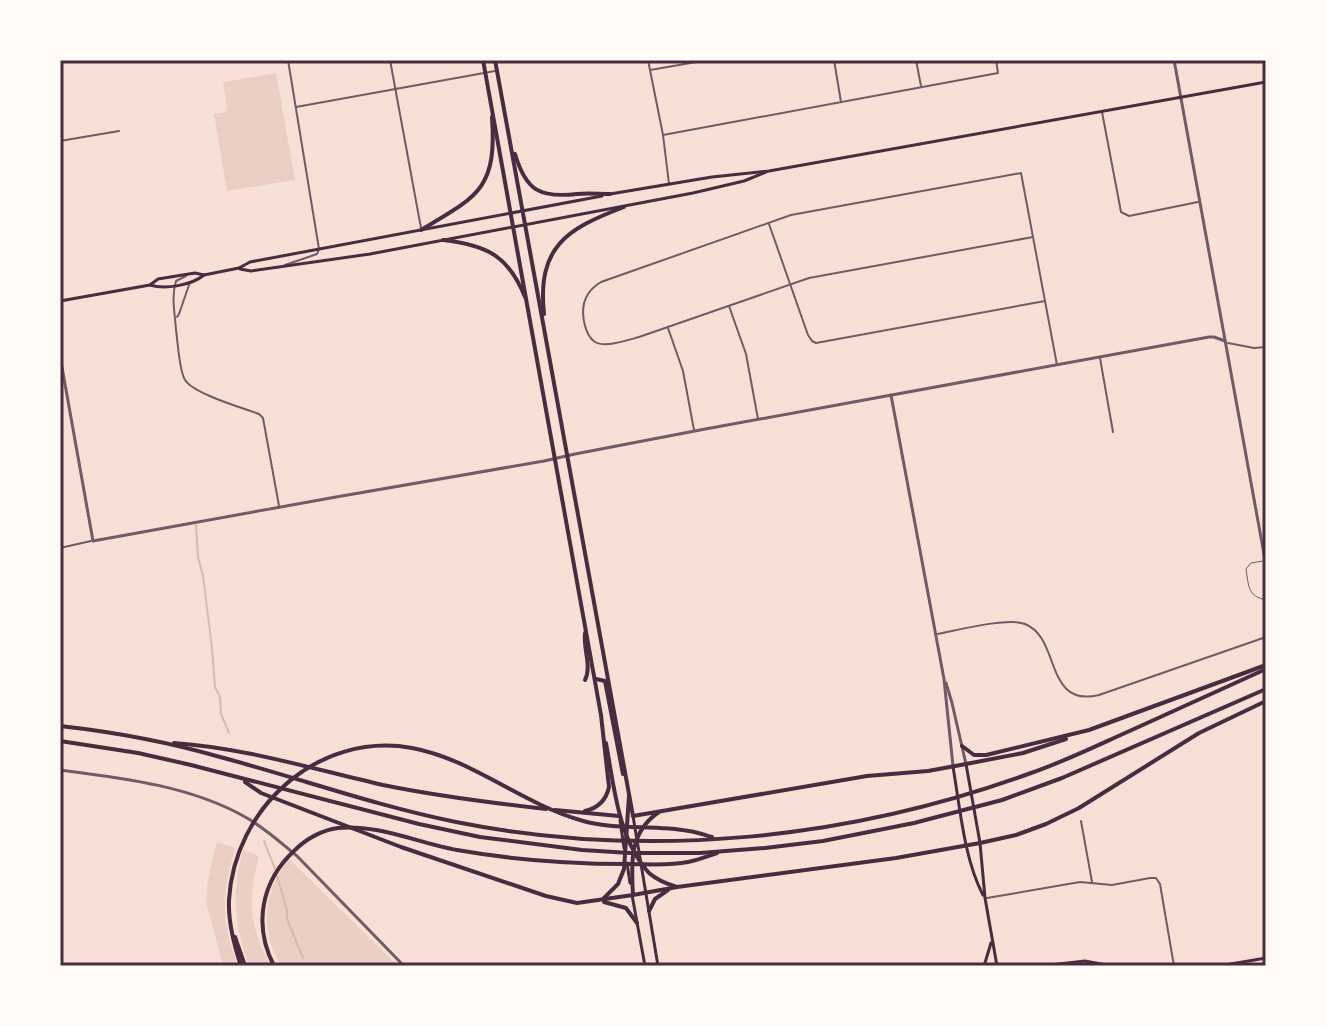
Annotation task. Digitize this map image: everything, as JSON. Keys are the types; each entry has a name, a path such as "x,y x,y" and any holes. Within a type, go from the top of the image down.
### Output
{"main road":[{"path":"483,60 616,802 627,835 640,860 650,873 674,888"},
{"path":"495,60 658,966"},
{"path":"60,301 150,285 158,279 195,273 204,275 239,268 250,262 610,194 769,171 1266,82"},
{"path":"421,230 462,206 484,182 493,152 491,99"},
{"path":"508,128 520,171 539,191 556,196 610,194"},
{"path":"239,268 251,271 370,254 624,207 720,187 769,171"},
{"path":"548,353 542,290 551,256 578,226 624,207"},
{"path":"443,240 465,242 501,259 517,279 529,307"},
{"path":"150,285 159,288 196,281 204,275"},
{"path":"585,680 588,670 584,644 586,627"},
{"path":"159,742 243,751 456,798 631,816 867,776 953,767 1033,750 1264,668"},
{"path":"60,726 159,742 371,801 513,832 659,841 718,839 795,832 871,820 1001,784 1069,758 1264,668"},
{"path":"595,679 605,681 620,767 627,783"},
{"path":"60,741 138,753 460,833 511,842 644,853 723,851 838,838 914,823 1002,800 1266,689"},
{"path":"240,778 261,793 414,852 546,896 577,903 896,858 1029,831 1079,808 1191,737 1266,701"},
{"path":"574,812 594,809 608,793 601,715"},
{"path":"962,746 974,755 986,755 1072,736"},
{"path":"243,966 231,927 230,893 236,861 248,830 275,793 302,771 345,752 373,747 413,748 446,758 568,817 618,827 688,830 718,839"},
{"path":"966,764 997,966"},
{"path":"953,767 967,845 985,898"},
{"path":"633,895 636,838 647,821 659,812"},
{"path":"620,816 645,966"},
{"path":"598,901 618,884 624,869 631,816"},
{"path":"274,966 265,947 262,930 262,912 268,887 280,865 302,844 322,832 358,827 457,850 520,859 593,864 687,863 723,851"},
{"path":"649,911 655,899 674,888"},
{"path":"598,901 626,908 637,923"},
{"path":"984,966 992,939"},
{"path":"1219,966 1266,958"},
{"path":"1041,966 1082,961 1112,966"}],"street":[{"path":"281,266 317,254 319,249 288,60"},
{"path":"390,60 421,230"},
{"path":"648,60 669,184"},
{"path":"650,70 708,60"},
{"path":"834,60 841,102"},
{"path":"916,60 921,87"},
{"path":"663,135 998,73 996,60"},
{"path":"1174,60 1266,563"},
{"path":"295,107 497,70"},
{"path":"1102,111 1121,212 1129,216 1200,202"},
{"path":"60,141 119,131"},
{"path":"1033,237 813,277 635,338 604,344 592,339 582,313 590,291 597,284 769,223 799,214 1021,173 1033,237 1045,301 1057,366"},
{"path":"769,223 813,342 1045,301"},
{"path":"189,274 174,285 174,313 184,378 192,387 259,414 264,420 280,507"},
{"path":"176,318 190,282"},
{"path":"729,306 746,354 758,420"},
{"path":"668,327 683,371 694,432"},
{"path":"60,548 1214,337 1235,345 1266,347"},
{"path":"60,356 93,541"},
{"path":"1100,358 1113,432"},
{"path":"891,395 935,635 966,764"},
{"path":"935,635 1011,621 1024,624 1040,635 1063,685 1074,694 1085,697 1099,695 1266,637"},
{"path":"944,679 953,767"},
{"path":"60,770 173,790 245,816 297,856 404,966"},
{"path":"1081,821 1092,882"},
{"path":"985,898 1080,882 1112,885 1150,878 1159,880 1174,966"}],"lane":[{"path":"1266,563 1251,563 1246,569 1251,593 1266,600"}],"shaded area":[{"path":"276,73 295,180 227,191 214,114 225,112 227,108 223,82"},
{"path":"217,842 235,848 227,880 225,907 228,934 238,966 223,966 208,908 208,879"},
{"path":"243,850 259,856 252,912 258,937 271,966 249,966 240,936 236,895"},
{"path":"289,859 398,966 282,966 270,940 267,911 274,883"}],"waterway":[{"path":"196,525 215,687 229,733"},
{"path":"264,841 275,869"},
{"path":"277,876 287,919 303,958"}]}
